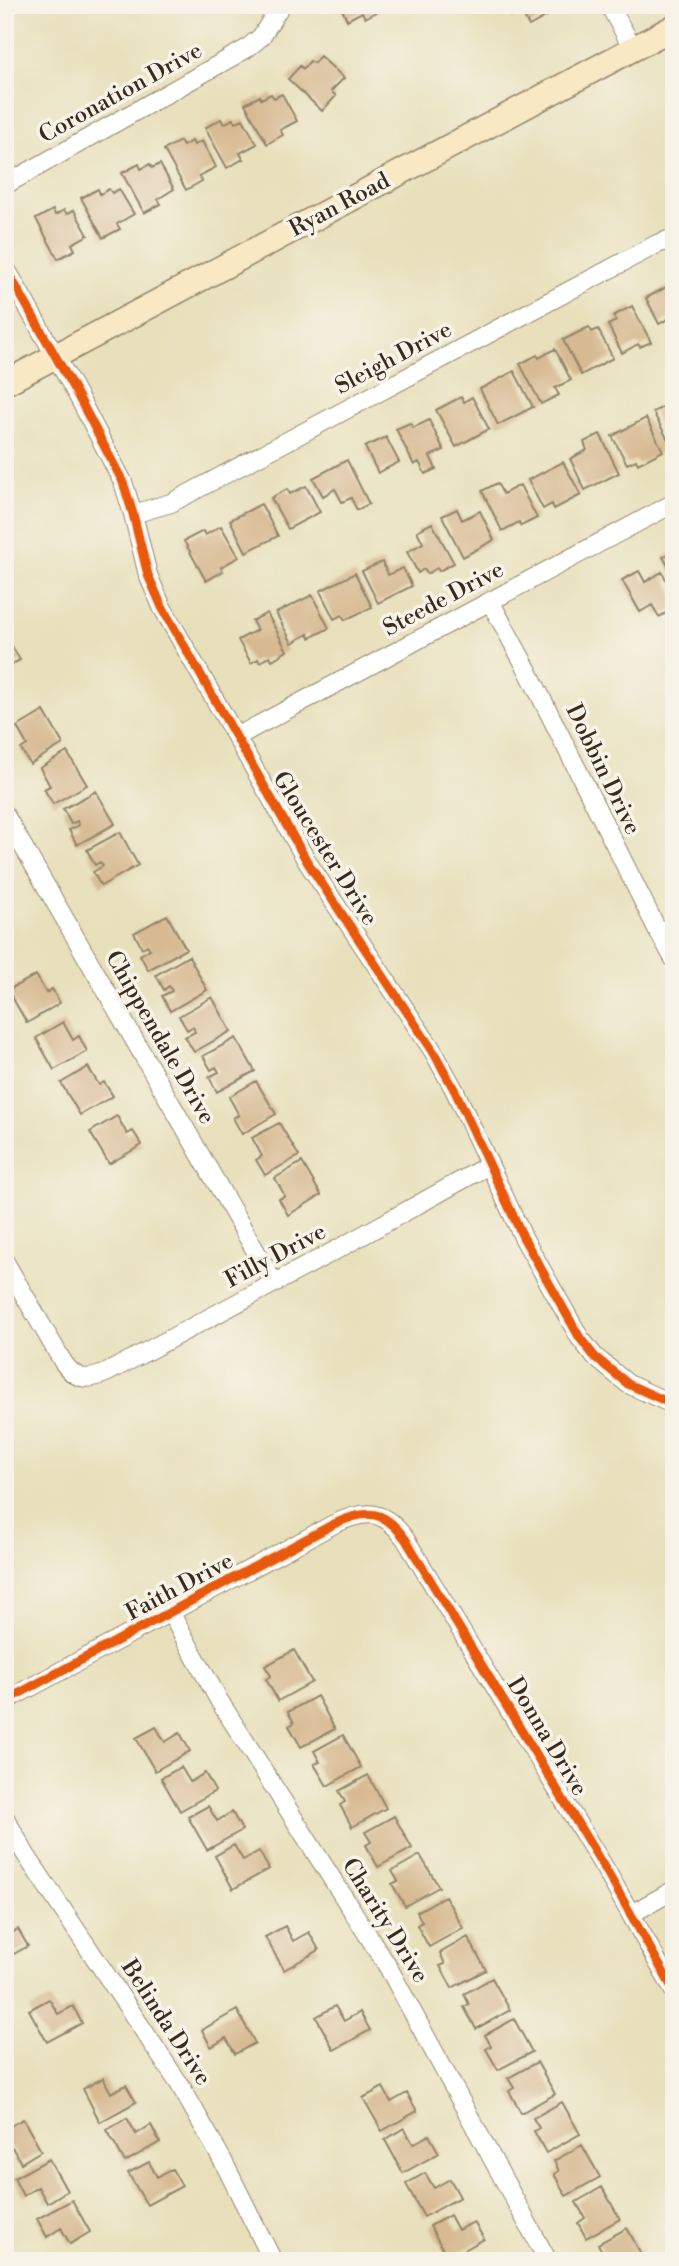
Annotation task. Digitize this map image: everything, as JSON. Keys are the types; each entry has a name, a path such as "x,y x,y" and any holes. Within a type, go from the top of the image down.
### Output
{"main road":[{"name":"Ryan Road","path":"5,383 674,27"}],"street":[{"name":"Coronation Drive","path":"5,185 246,49 261,37 281,5"},
{"path":"609,5 633,48"},
{"name":"Sleigh Drive","path":"134,514 170,503 657,244 674,238"},
{"name":"Gloucester Drive","path":"5,267 118,472 134,514 145,564 155,592 308,863 433,1051 523,1237 580,1338 595,1357 628,1384 674,1405"},
{"name":"Steede Drive","path":"236,737 674,503"},
{"name":"Dobbin Drive","path":"490,601 674,958"},
{"name":"Chippendale Drive","path":"5,815 274,1283"},
{"name":"Filly Drive","path":"5,1262 63,1362 80,1378 95,1378 489,1165"},
{"name":"Faith Drive","path":"5,1701 334,1524 354,1515 374,1514"},
{"name":"Donna Drive","path":"374,1514 386,1518 406,1540 631,1914 674,1991"},
{"name":"Charity Drive","path":"170,1612 231,1721 388,1967 548,2261"},
{"name":"Belinda Drive","path":"5,1818 26,1855 180,2085 223,2161 273,2261"},
{"path":"631,1914 674,1890"}],"building":[{"path":"340,5 390,5 365,18 362,12 347,20"},
{"path":"504,5 550,5 554,12 529,26 520,10 510,16"},
{"path":"320,56 344,78 331,91 336,96 322,111 288,79 300,66 303,69 310,61 314,63"},
{"path":"271,94 274,98 282,94 297,121 280,130 283,135 267,144 245,104"},
{"path":"221,119 224,124 233,119 235,123 243,119 257,144 240,153 243,159 227,168 205,128"},
{"path":"180,141 183,146 192,141 194,145 202,141 216,167 199,176 202,181 186,190 164,150"},
{"path":"139,164 141,169 150,164 152,168 160,164 174,189 158,199 161,204 144,213 122,173"},
{"path":"98,189 100,194 109,189 112,193 119,189 134,214 117,224 120,229 103,238 81,198"},
{"path":"53,210 55,215 64,210 67,214 74,210 88,235 72,244 75,250 58,259 36,219"},
{"path":"674,283 674,316 659,324 646,298"},
{"path":"632,306 651,342 640,347 638,344 622,353 608,325 616,321 613,316"},
{"path":"589,327 592,332 598,329 613,358 581,375 563,340"},
{"path":"555,349 571,380 555,388 559,395 541,404 520,364"},
{"path":"514,371 533,407 498,425 480,389"},
{"path":"674,389 674,437 668,440 653,412 673,402 668,391"},
{"path":"461,397 464,402 472,397 489,429 456,447 436,410"},
{"path":"646,418 663,451 638,464 636,460 627,464 612,436"},
{"path":"429,420 444,450 430,456 436,469 425,474 419,462 414,465 396,429 410,423 413,428"},
{"path":"600,434 619,473 585,490 570,459 587,450 584,442"},
{"path":"386,437 399,462 378,473 365,447"},
{"path":"347,460 369,504 357,510 351,498 342,502 335,489 323,496 313,478"},
{"path":"563,462 581,495 554,509 552,504 543,509 528,480"},
{"path":"497,483 503,494 520,485 537,518 521,526 519,522 502,531 482,491"},
{"path":"306,486 320,512 288,529 271,498 287,489 290,494"},
{"path":"261,504 278,536 246,552 230,520"},
{"path":"457,509 462,520 480,511 494,540 463,557 442,516"},
{"path":"432,523 454,563 439,571 437,568 427,574 424,569 418,573 407,552 423,543 417,531"},
{"path":"221,526 239,557 221,567 223,571 206,581 184,541 203,531 205,535"},
{"path":"674,551 674,576 663,557"},
{"path":"382,562 388,575 403,568 412,586 378,603 362,571"},
{"path":"639,571 645,582 662,572 674,594 674,609 659,617 652,605 640,612 622,580"},
{"path":"355,573 372,607 345,620 342,615 334,619 320,591"},
{"path":"312,595 329,628 310,638 308,634 292,643 276,613"},
{"path":"267,613 287,651 272,660 270,656 260,662 258,659 251,663 238,640 257,630 252,621"},
{"path":"5,634 20,660 5,668"},
{"path":"44,711 63,744 30,764 21,749 27,745 17,727"},
{"path":"67,752 87,785 53,804 44,789 50,786 40,768"},
{"path":"96,791 115,824 77,845 69,830 79,825 77,821 71,824 63,809"},
{"path":"120,832 138,865 101,886 93,872 103,866 100,862 95,865 87,850"},
{"path":"167,915 186,949 148,970 140,955 150,949 147,945 142,948 134,933"},
{"path":"189,956 207,990 170,1011 162,996 172,991 169,986 164,990 156,975"},
{"path":"36,975 46,993 52,989 60,1003 27,1023 8,990"},
{"path":"212,997 231,1031 194,1052 185,1037 195,1032 193,1027 187,1030 179,1016"},
{"path":"63,1022 73,1040 79,1036 87,1051 54,1070 36,1038"},
{"path":"236,1038 255,1071 217,1092 209,1077 219,1072 216,1067 211,1070 203,1056"},
{"path":"88,1067 99,1085 104,1082 113,1096 80,1115 61,1083"},
{"path":"256,1081 276,1114 242,1134 233,1118 239,1115 229,1097"},
{"path":"117,1116 127,1134 133,1131 142,1145 109,1164 90,1132"},
{"path":"279,1123 299,1156 265,1175 256,1160 262,1156 252,1138"},
{"path":"302,1162 321,1195 288,1215 279,1199 285,1196 275,1178"},
{"path":"294,1650 312,1682 278,1701 266,1679 271,1676 265,1666"},
{"path":"317,1696 335,1729 301,1747 289,1726 294,1723 288,1712"},
{"path":"156,1727 165,1742 180,1733 190,1751 155,1771 136,1738"},
{"path":"343,1735 361,1767 327,1786 314,1764 320,1762 314,1751"},
{"path":"181,1767 190,1782 205,1773 215,1791 180,1811 161,1778"},
{"path":"368,1775 386,1808 352,1827 340,1805 345,1802 339,1791"},
{"path":"208,1806 217,1821 232,1812 242,1830 207,1850 188,1817"},
{"path":"394,1816 412,1848 378,1867 366,1845 371,1842 365,1832"},
{"path":"234,1845 243,1860 259,1851 269,1869 233,1889 215,1856"},
{"path":"420,1855 439,1887 405,1906 392,1884 398,1881 392,1871"},
{"path":"445,1896 463,1928 429,1947 417,1925 422,1922 417,1912"},
{"path":"285,1926 293,1941 309,1932 319,1950 284,1970 265,1937"},
{"path":"18,1929 28,1946 5,1959 5,1936"},
{"path":"468,1937 486,1970 452,1988 440,1966 445,1964 440,1953"},
{"path":"492,1978 510,2010 476,2029 464,2007 469,2004 464,1994"},
{"path":"49,1999 58,2014 73,2006 82,2023 47,2042 29,2010"},
{"path":"335,2006 344,2021 360,2012 370,2030 334,2050 316,2017"},
{"path":"237,2010 255,2043 235,2054 226,2038 211,2047 202,2030"},
{"path":"514,2019 532,2052 498,2070 486,2049 491,2046 485,2035"},
{"path":"537,2062 555,2094 521,2113 509,2091 514,2088 508,2078"},
{"path":"103,2078 111,2093 126,2085 136,2102 100,2122 83,2089"},
{"path":"383,2087 391,2102 407,2093 417,2111 382,2131 363,2098"},
{"path":"562,2102 580,2134 546,2153 534,2131 539,2128 533,2118"},
{"path":"127,2118 136,2134 151,2125 160,2142 125,2162 107,2130"},
{"path":"23,2119 41,2151 21,2163 12,2147 5,2151 5,2129"},
{"path":"404,2128 413,2144 429,2135 439,2153 403,2173 385,2140"},
{"path":"582,2145 600,2177 566,2196 554,2174 559,2171 554,2161"},
{"path":"49,2159 67,2191 47,2203 38,2187 23,2196 14,2178"},
{"path":"149,2162 157,2177 172,2169 182,2186 147,2205 128,2173"},
{"path":"425,2173 434,2188 450,2179 460,2197 424,2217 406,2184"},
{"path":"602,2187 620,2219 586,2238 578,2223 585,2218 576,2202"},
{"path":"72,2200 90,2232 70,2244 61,2228 47,2237 37,2219"},
{"path":"450,2215 458,2230 474,2222 484,2239 448,2259 430,2226"},
{"path":"627,2228 645,2261 600,2261 598,2257 604,2255 598,2244"}],"cycle path":[{"path":"5,267 123,482 148,575 162,607 308,863 433,1051 455,1091 523,1237 580,1338 595,1357 628,1384 674,1405"},
{"path":"5,1701 334,1524 365,1514 382,1517 406,1540 607,1872 674,1991"}]}
